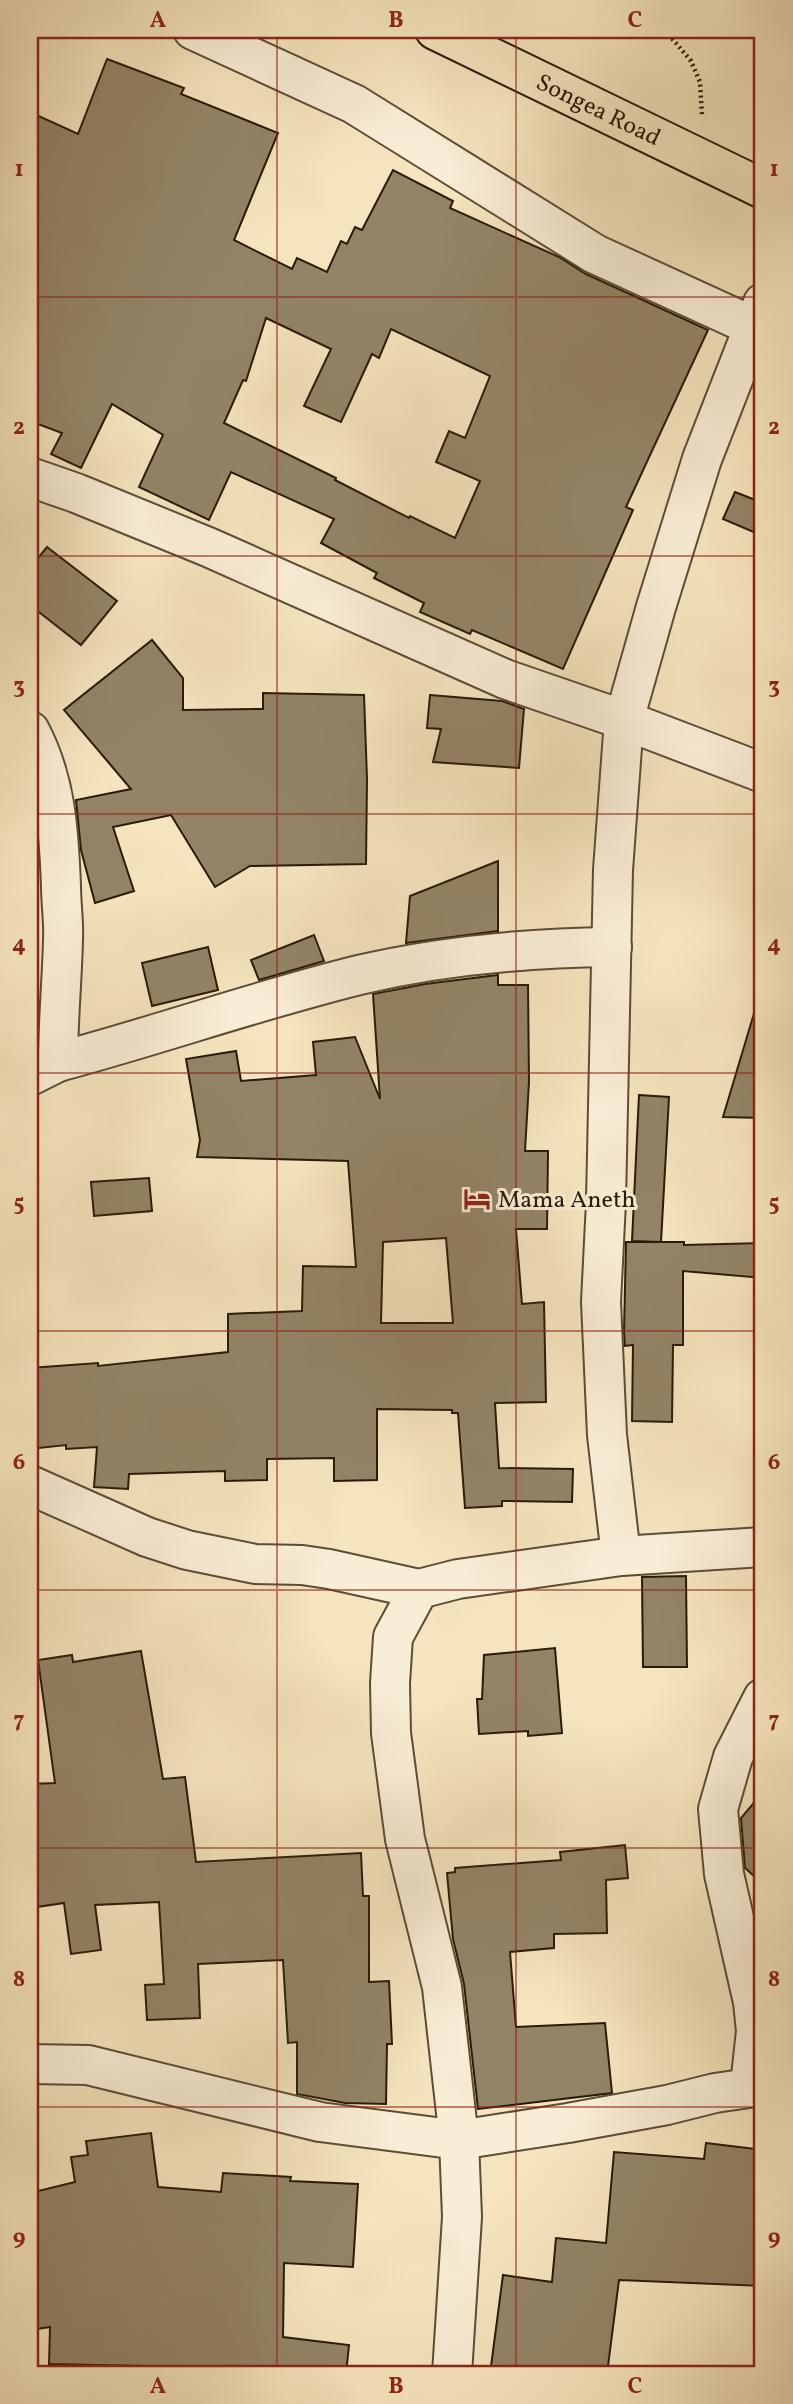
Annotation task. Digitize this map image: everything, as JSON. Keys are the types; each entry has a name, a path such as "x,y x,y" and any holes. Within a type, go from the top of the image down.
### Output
{"highway":[{"name":"Songea Road","path":"435,30 763,189"}],"street":[{"path":"193,30 354,104 595,254 760,321 702,459 624,720 616,812 601,1302 607,1435 621,1556"},
{"path":"30,477 208,547 505,679 624,720 763,773"},
{"path":"30,731 42,754 48,774 60,836 64,937 59,995 44,1069 360,975 544,947 612,947"},
{"path":"30,1485 147,1537 187,1550 255,1564 302,1565 329,1569 419,1589 458,1579 621,1556 763,1547"},
{"path":"419,1589 393,1637 391,1733 405,1839 442,1987 459,2140 462,2217 452,2374"},
{"path":"30,2064 88,2064 320,2122 459,2140 667,2105 757,2086 756,2031 752,2002 724,1874 718,1809 733,1757 763,1698"}],"path":[{"path":"665,30 691,61 700,82 703,125"}],"building":[{"path":"107,59 184,88 181,94 278,133 234,240 292,269 297,258 327,272 341,241 347,244 355,227 362,230 393,170 453,201 450,208 559,257 586,274 708,330 626,507 633,510 563,669 472,630 470,634 420,612 424,603 374,578 377,573 321,543 334,519 231,472 209,520 139,487 163,435 112,404 81,468 51,454 62,433 30,421 30,112 78,134","holes":["266,318 331,349 304,406 341,422 372,354 379,358 391,329 490,376 465,438 449,431 436,462 480,481 455,538 410,516 409,518 335,480 336,478 224,423 243,380 246,381"]},
{"path":"735,492 763,503 763,536 723,519"},
{"path":"47,547 117,601 81,645 30,605 30,568"},
{"path":"152,640 183,678 183,710 263,709 263,693 364,695 366,864 250,866 215,887 171,815 113,827 134,891 95,903 81,850 76,800 131,789 64,710"},
{"path":"430,695 502,701 524,709 519,768 433,762 441,729 427,728"},
{"path":"498,861 498,931 406,943 410,896"},
{"path":"314,935 324,961 259,980 251,960"},
{"path":"208,947 218,990 152,1006 142,963"},
{"path":"498,975 498,985 528,985 529,1082 525,1151 548,1151 547,1229 516,1229 522,1304 544,1302 546,1402 495,1403 499,1468 573,1469 572,1502 502,1501 502,1506 465,1508 458,1413 452,1413 452,1410 377,1409 377,1480 334,1481 334,1458 267,1459 267,1480 225,1481 225,1471 129,1474 128,1489 94,1487 97,1447 66,1449 66,1445 30,1449 30,1368 98,1363 98,1366 228,1352 228,1314 302,1311 303,1266 356,1267 348,1161 197,1157 200,1140 186,1059 236,1051 241,1081 316,1075 313,1042 355,1037 380,1099 373,994","holes":["446,1238 453,1323 381,1323 383,1242"]},
{"path":"755,1010 763,1011 763,1118 723,1117"},
{"path":"639,1095 669,1097 661,1242 632,1241"},
{"path":"149,1178 152,1211 94,1216 91,1182"},
{"path":"626,1242 684,1242 684,1245 763,1243 763,1278 683,1271 683,1345 673,1345 672,1422 632,1421 633,1345 625,1346 624,1333"},
{"path":"686,1576 687,1667 643,1667 642,1577"},
{"path":"555,1648 562,1733 528,1736 528,1731 479,1734 477,1699 482,1699 484,1655"},
{"path":"141,1651 163,1779 185,1777 196,1862 361,1853 363,1896 369,1896 369,1982 389,1981 392,2044 387,2044 386,2104 345,2103 297,2094 297,2042 288,2043 283,1960 198,1964 200,2018 147,2020 145,1985 164,1984 159,1902 95,1905 101,1950 71,1954 64,1903 30,1908 30,1784 55,1783 38,1660 72,1655 73,1662"},
{"path":"763,1792 763,1884 745,1868 741,1818"},
{"path":"625,1845 628,1878 606,1880 607,1933 554,1934 554,1948 510,1952 516,2027 605,2023 612,2093 478,2109 464,1984 453,1939 447,1873 455,1872 455,1868 561,1860 560,1852"},
{"path":"151,2133 158,2187 221,2192 223,2173 291,2177 290,2181 358,2184 353,2267 284,2263 283,2337 349,2345 346,2374 194,2374 194,2367 49,2364 50,2327 30,2330 30,2193 75,2182 71,2157 88,2155 86,2141"},
{"path":"706,2143 763,2150 763,2286 619,2280 607,2374 490,2374 503,2275 552,2282 556,2238 606,2243 614,2152 704,2159"}],"place":[{"name":"Mama Aneth","path":"477,1199"}]}
